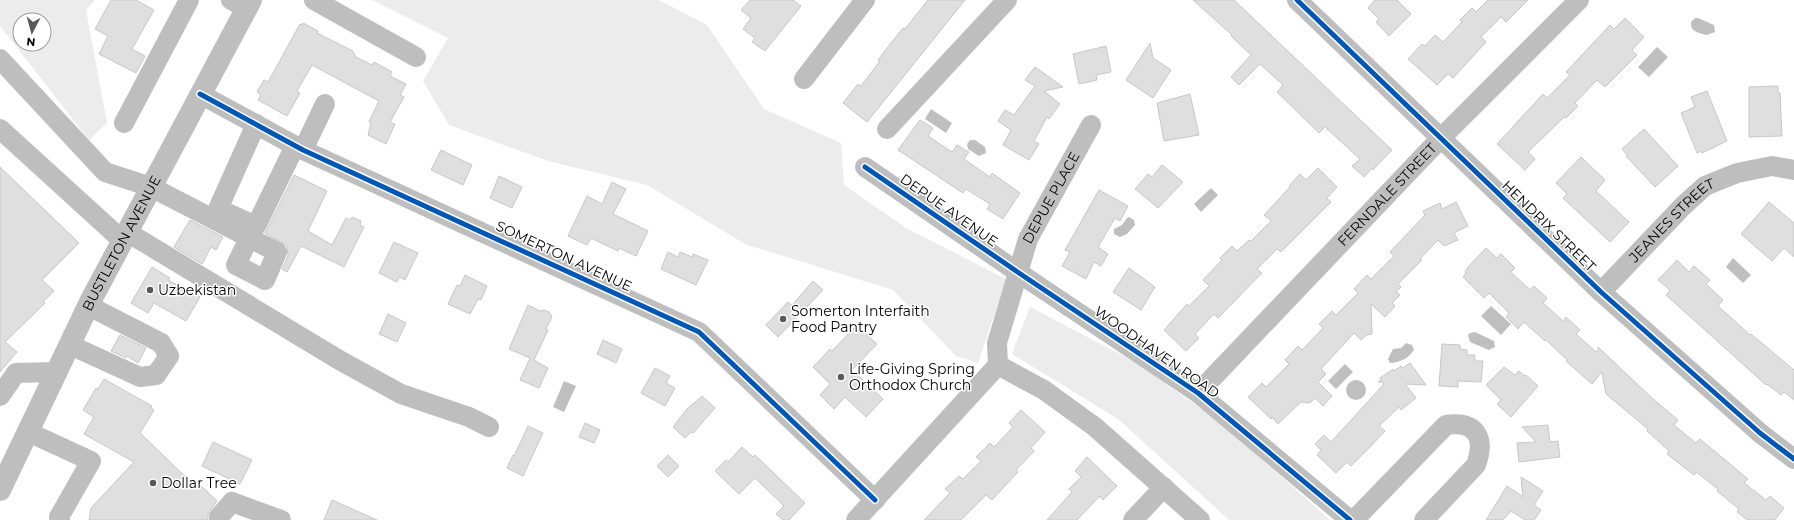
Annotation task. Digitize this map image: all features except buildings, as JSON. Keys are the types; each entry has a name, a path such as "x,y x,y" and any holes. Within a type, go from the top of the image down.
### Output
{"main road":[{"name":"BUSTLETON AVENUE","path":"0,490 56,372 125,236 200,94 243,3"}],"street":[{"path":"124,123 189,0"},
{"path":"314,0 416,57"},
{"path":"804,79 865,0"},
{"path":"887,129 1007,0"},
{"name":"HENDRIX STREET","path":"1297,0 1601,292 1760,433 1794,459"},
{"name":"FERNDALE STREET","path":"1198,393 1440,139 1579,0"},
{"path":"0,59 105,172 151,187 249,238"},
{"name":"SOMERTON AVENUE","path":"200,94 299,148 699,332 875,500"},
{"path":"256,124 218,209 256,226 325,104"},
{"name":"DEPUE PLACE","path":"1019,273 1028,239 1091,125"},
{"path":"0,129 125,236 401,394 469,417 489,427"},
{"name":"JEANES STREET","path":"1601,292 1683,206 1705,186 1737,173 1772,166 1794,170"},
{"name":"DEPUE AVENUE","path":"865,167 1019,273"},
{"path":"856,520 998,365 997,343 1019,273"},
{"name":"WOODHAVEN ROAD","path":"1019,273 1198,393 1350,520"},
{"path":"70,345 140,377 156,375 169,356 161,343 89,306"},
{"path":"998,365 1044,390 1095,427 1200,520"},
{"path":"0,396 16,373 56,372"},
{"path":"1354,520 1446,425 1460,424 1468,426 1476,433 1480,442 1480,454 1476,465 1424,520"},
{"path":"28,432 91,461 59,517 60,520"},
{"path":"1133,520 1164,487"},
{"path":"219,517 232,502 281,520"}],"shaded area":[{"path":"0,0 95,0 86,10 107,123 89,140 20,52 52,52 52,12 12,12 12,41 0,26"},
{"path":"372,0 659,0 707,25 764,109 841,143 844,185 906,228 1006,279 978,363 956,356 893,290 745,244 647,185 548,161 449,125 423,81 448,38"},
{"path":"1695,18 1714,25 1715,32 1707,35 1696,32 1691,25 1691,22"},
{"path":"1657,47 1668,57 1649,77 1638,67"},
{"path":"931,109 952,123 946,133 925,119"},
{"path":"970,140 975,140 985,147 986,153 979,156 968,149 967,144"},
{"path":"1211,188 1218,195 1201,212 1194,204"},
{"path":"1129,217 1134,220 1135,225 1127,234 1120,237 1114,234 1114,229 1122,225"},
{"path":"1733,258 1751,275 1743,283 1726,267"},
{"path":"1491,306 1511,324 1501,335 1481,316"},
{"path":"1030,307 1137,363 1223,425 1330,520 1229,520 1118,419 1012,354"},
{"path":"1475,332 1494,341 1495,347 1489,350 1470,342 1468,335"},
{"path":"1406,343 1412,345 1414,350 1412,353 1404,360 1390,363 1388,359 1393,349 1401,348"},
{"path":"1345,364 1353,372 1336,389 1328,381"},
{"path":"1356,380 1363,383 1366,390 1363,397 1356,400 1349,397 1346,390 1349,383"},
{"path":"564,381 576,386 564,412 553,407"}],"cycle path":[{"path":"1297,0 1601,292 1760,433 1794,459"},
{"path":"200,94 303,150 699,332 875,500"},
{"path":"865,167 1019,273 1198,393 1350,520"}],"place":[{"name":"Uzbekistan","path":"150,290"},
{"name":"Somerton Interfaith Food Pantry","path":"783,319"},
{"name":"Life-Giving Spring Orthodox Church","path":"841,377"},
{"name":"Dollar Tree","path":"153,483"}]}
